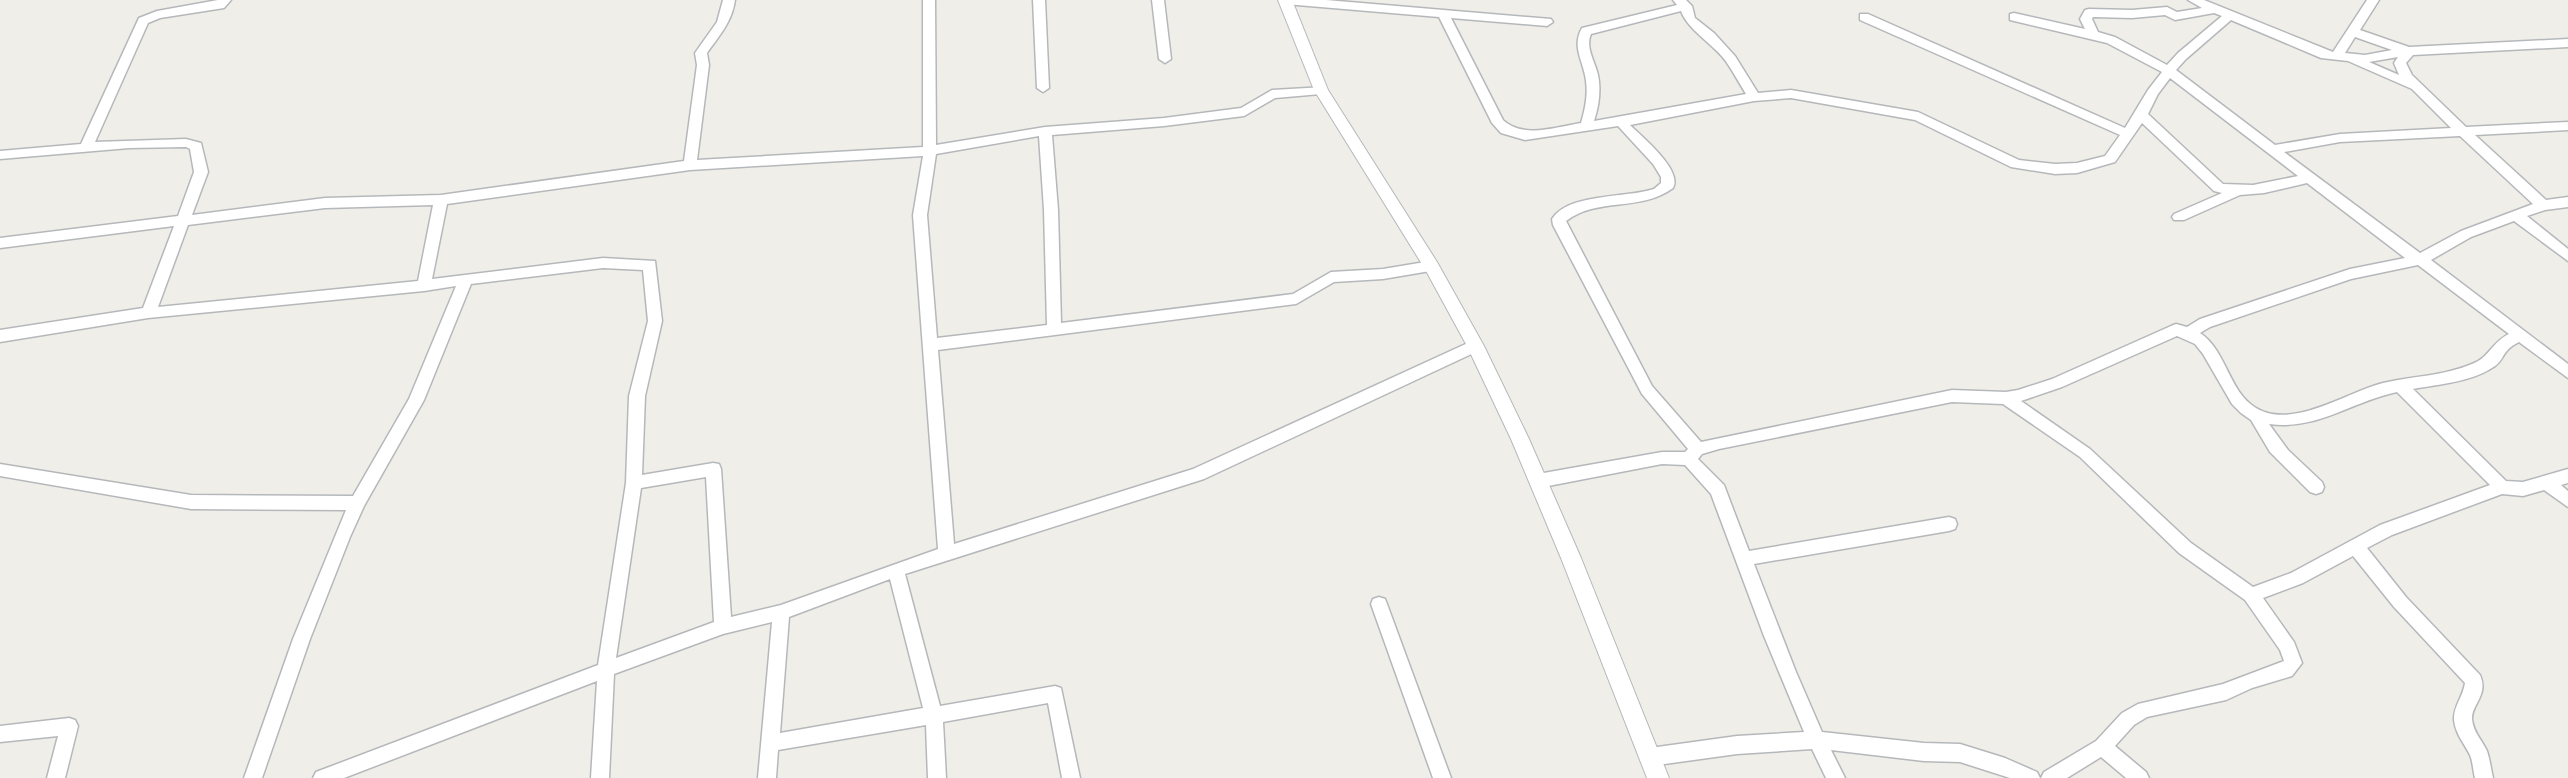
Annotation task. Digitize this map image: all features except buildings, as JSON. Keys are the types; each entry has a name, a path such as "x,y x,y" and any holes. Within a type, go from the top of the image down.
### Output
{"street":[{"path":"86,148 144,21 157,15 220,5 225,0"},
{"path":"690,165 703,66 701,53 725,23 729,14 729,0"},
{"path":"929,0 930,151 920,215 947,555"},
{"path":"1039,0 1043,88"},
{"path":"1158,0 1165,59"},
{"path":"1547,22 1285,0 1321,90 1431,266 1475,346 1538,481 1658,778"},
{"path":"2194,0 2324,56 2351,59 2409,51 2568,43"},
{"path":"2336,57 2373,0"},
{"path":"1586,127 1593,95 1592,77 1581,44 1586,31 1683,3 1690,20 1725,52 1742,73 1754,97"},
{"path":"2094,35 2086,19 2089,13 2132,14 2167,12 2174,16 2214,9"},
{"path":"1443,14 1498,123 1506,130 1525,136 1621,122 1754,97 1791,94 1918,116 2016,164 2037,168 2077,168 2099,163 2110,158 2141,115 2152,93 2169,71 2182,56 2230,15"},
{"path":"1864,17 2128,134"},
{"path":"2014,17 2111,40 2169,71 2568,372"},
{"path":"2352,31 2378,42 2409,51"},
{"path":"2409,51 2400,63 2401,69 2464,132 2543,205"},
{"path":"2351,59 2420,89"},
{"path":"0,243 325,203 441,200 690,165 930,151 1045,131 1164,122 1244,112 1272,94 1321,90"},
{"path":"2141,115 2211,182 2219,188 2236,193"},
{"path":"1621,122 1630,135 1658,161 1666,174 1668,185 1663,190 1653,194 1618,199 1570,210 1559,219 1560,225 1647,390 1652,398 1680,424 1693,454 1718,490 1777,647 1816,740 1836,778"},
{"path":"2272,150 2340,138 2568,126"},
{"path":"1045,131 1051,210 1054,329"},
{"path":"0,155 186,143 196,146 201,172 148,313"},
{"path":"2179,216 2236,193 2250,192 2309,178"},
{"path":"424,286 441,200"},
{"path":"2190,332 2205,323 2234,312 2334,279 2420,260 2466,234 2543,205 2568,202"},
{"path":"2516,215 2568,256"},
{"path":"0,336 148,313 424,286 466,279 603,264 650,265 655,321 637,396 634,483 606,669 600,778"},
{"path":"930,345 1296,299 1331,277 1383,274 1431,266"},
{"path":"253,778 286,679 328,565 357,503 416,400 466,279"},
{"path":"1538,481 1693,454 1788,428 1952,396 2006,398 2058,383 2176,330 2190,332 2205,346 2241,405 2257,415 2282,420 2304,418 2370,392 2471,370 2491,362 2498,348 2520,335"},
{"path":"322,778 391,750 723,626 781,612 896,570 1198,474 1475,346"},
{"path":"2401,386 2502,487"},
{"path":"2006,398 2085,453 2185,548 2251,595 2288,647 2293,663 2286,670 2248,681 2226,692 2144,710 2128,719 2102,747 2050,778"},
{"path":"2257,415 2266,438 2281,456 2296,467 2316,487"},
{"path":"634,483 713,469 723,626"},
{"path":"0,470 191,502 357,503"},
{"path":"2251,595 2297,578 2386,530 2502,487 2523,489 2568,476"},
{"path":"2546,482 2568,500"},
{"path":"1744,559 1950,524"},
{"path":"2356,547 2400,602 2465,669 2474,681 2472,699 2464,710 2463,720 2466,732 2479,754 2484,778"},
{"path":"896,570 934,715 938,778"},
{"path":"1379,604 1442,778"},
{"path":"767,778 781,612"},
{"path":"771,743 1055,694 1071,778"},
{"path":"0,734 69,726 56,778"},
{"path":"1650,757 1737,745 1816,740 1924,752 1960,753 2005,767 2031,778"},
{"path":"2102,747 2140,778"}]}
